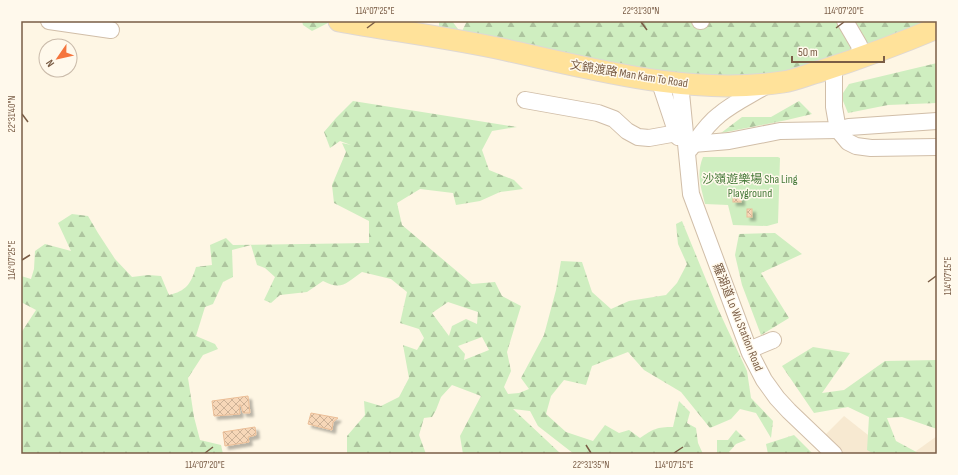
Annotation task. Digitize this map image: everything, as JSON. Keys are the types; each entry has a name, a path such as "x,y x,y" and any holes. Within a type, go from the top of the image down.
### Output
{"main road":[{"name":"文錦渡路 Man Kam To Road","path":"339,21 505,50 595,70 680,83 751,86 785,82 834,67 937,28"}],"street":[{"path":"49,21 111,30"},
{"path":"845,21 858,45 861,58"},
{"path":"834,67 834,107 838,130 848,142 856,146 871,148 937,147"},
{"name":"羅湖道 Lo Wu Station Road","path":"659,80 677,133 690,149"},
{"name":"羅湖道 Lo Wu Station Road","path":"680,83 690,149 691,194 749,350 764,380 777,398 834,454"},
{"path":"690,149 718,116 734,104 770,84"},
{"path":"525,100 598,113 614,119 627,131 638,137 649,138 677,133"},
{"path":"690,149 780,131 838,130 849,127 937,121"},
{"path":"749,350 773,340"}],"shaded area":[{"path":"844,416 892,454 843,454 824,436"},
{"path":"937,436 937,454 912,454"}],"green space":[{"path":"302,21 332,21 312,31 303,25"},
{"path":"439,21 452,21 461,33 467,21 923,21 872,54 736,85 439,37"},
{"path":"937,63 937,103 888,105 848,113 841,96 849,84"},
{"path":"353,101 517,127 492,131 482,150 489,170 514,180 523,189 500,192 480,201 456,205 453,193 420,189 397,203 402,225 472,284 495,282 502,296 521,306 507,352 511,371 504,387 508,394 519,393 529,389 521,378 544,335 556,290 561,261 582,262 592,292 611,309 629,301 666,295 677,283 687,264 678,244 676,224 682,221 718,309 747,371 751,398 773,421 771,438 756,413 740,409 731,419 710,428 681,392 644,370 628,352 592,366 586,385 564,380 551,396 546,414 566,432 593,441 605,425 619,433 629,430 640,438 655,429 673,427 679,401 690,412 687,423 696,428 698,443 703,454 574,454 538,426 530,411 513,409 561,454 463,454 460,436 481,396 452,385 441,397 432,417 424,418 419,435 426,454 347,454 347,436 365,415 364,401 381,406 399,397 409,378 403,345 417,350 424,338 419,329 400,323 407,292 391,279 362,272 344,284 335,285 323,281 307,292 280,295 271,303 264,300 275,277 265,268 257,265 251,245 232,250 233,277 223,282 213,304 205,307 196,336 215,344 218,349 203,355 188,378 194,417 200,440 221,445 223,454 21,454 21,333 36,310 21,302 21,276 31,279 34,269 35,251 45,244 71,251 58,223 72,214 88,216 115,259 132,277 148,275 161,276 169,295 184,289 187,286 196,267 212,265 210,245 226,238 233,245 369,243 369,221 334,203 332,185 346,152 342,143 351,145 340,141 330,148 324,132","holes":["448,302 478,312 477,324 466,319 452,326 449,336 432,313","482,337 489,350 464,360 465,354 458,346"]},
{"path":"799,101 812,114 721,133 742,117 771,117"},
{"name":"沙嶺遊樂場 Sha Ling Playground","path":"703,157 780,158 778,223 767,226 733,225 728,205 705,204 700,175"},
{"path":"775,233 802,254 761,273 789,318 761,335 742,285 735,255 739,234"},
{"path":"813,347 850,353 822,393 844,390 885,361 937,360 937,429 902,417 887,418 896,441 920,454 874,454 867,450 869,417 848,407 814,413 782,366"},
{"path":"736,430 746,440 736,444 729,452 731,454 716,454 717,440 728,440"},
{"path":"794,435 813,454 768,454 766,444"}],"building":[{"path":"733,197 741,197 741,202 733,202"},
{"path":"747,209 752,209 752,217 747,217"},
{"path":"248,396 250,413 243,413 241,405 239,405 240,414 214,416 212,401"},
{"path":"311,413 338,418 333,422 332,430 308,424"},
{"path":"255,427 256,435 248,437 249,442 225,446 223,432"}]}
